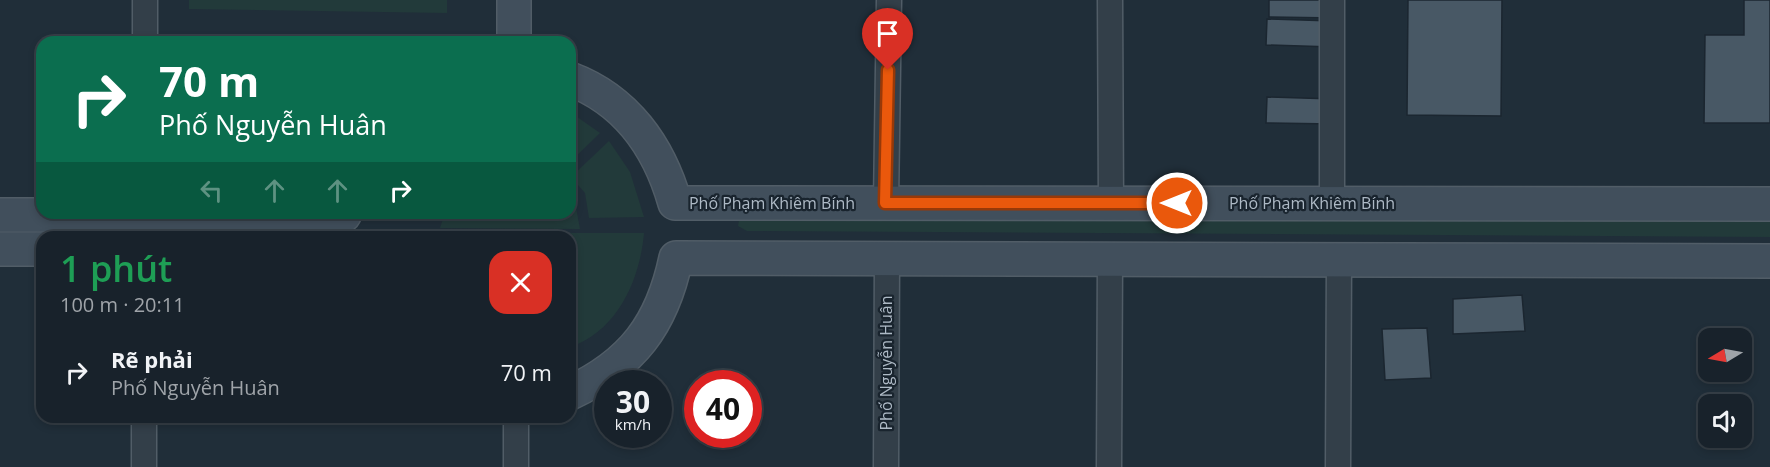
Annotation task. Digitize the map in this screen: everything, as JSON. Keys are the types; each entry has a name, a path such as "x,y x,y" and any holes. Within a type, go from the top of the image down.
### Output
{"street":[{"path":"145,0 145,36"},
{"path":"514,0 514,36"},
{"path":"885,203 889,0"},
{"path":"1110,0 1111,203"},
{"path":"1332,0 1332,203"},
{"name":"Phố Phạm Khiêm Bính","path":"576,82 604,96 642,132 667,177 675,203 1770,204"},
{"path":"0,215 36,215"},
{"path":"0,249 36,249"},
{"path":"576,390 613,369 649,331 665,300 676,258 1770,261"},
{"name":"Phố Nguyễn Huân","path":"886,467 887,259"},
{"path":"1109,467 1110,260"},
{"path":"1338,467 1339,260"},
{"path":"144,423 144,467"},
{"path":"516,423 516,467"}],"green space":[{"path":"189,0 447,0 447,13 189,9"},
{"path":"576,116 600,133 576,156"},
{"path":"609,141 630,172 644,217 589,218 585,193 576,183 576,172"},
{"path":"576,208 580,229 440,228 443,219 576,219"},
{"path":"743,218 1770,221 1770,237 747,231 738,226 739,220"},
{"path":"576,233 644,233 638,268 624,301 601,329 576,344"}],"building":[{"path":"1269,0 1336,0 1336,18 1269,17"},
{"path":"1408,0 1502,0 1501,116 1407,115"},
{"path":"1744,0 1770,0 1770,123 1704,123 1705,35 1744,35"},
{"path":"1267,19 1333,21 1333,47 1266,45"},
{"path":"1267,97 1334,99 1334,124 1266,123"},
{"path":"1522,295 1525,331 1453,334 1453,299"},
{"path":"1427,328 1431,378 1385,380 1382,329"}],"route":[{"path":"888,70 885,203 1177,203"}]}
